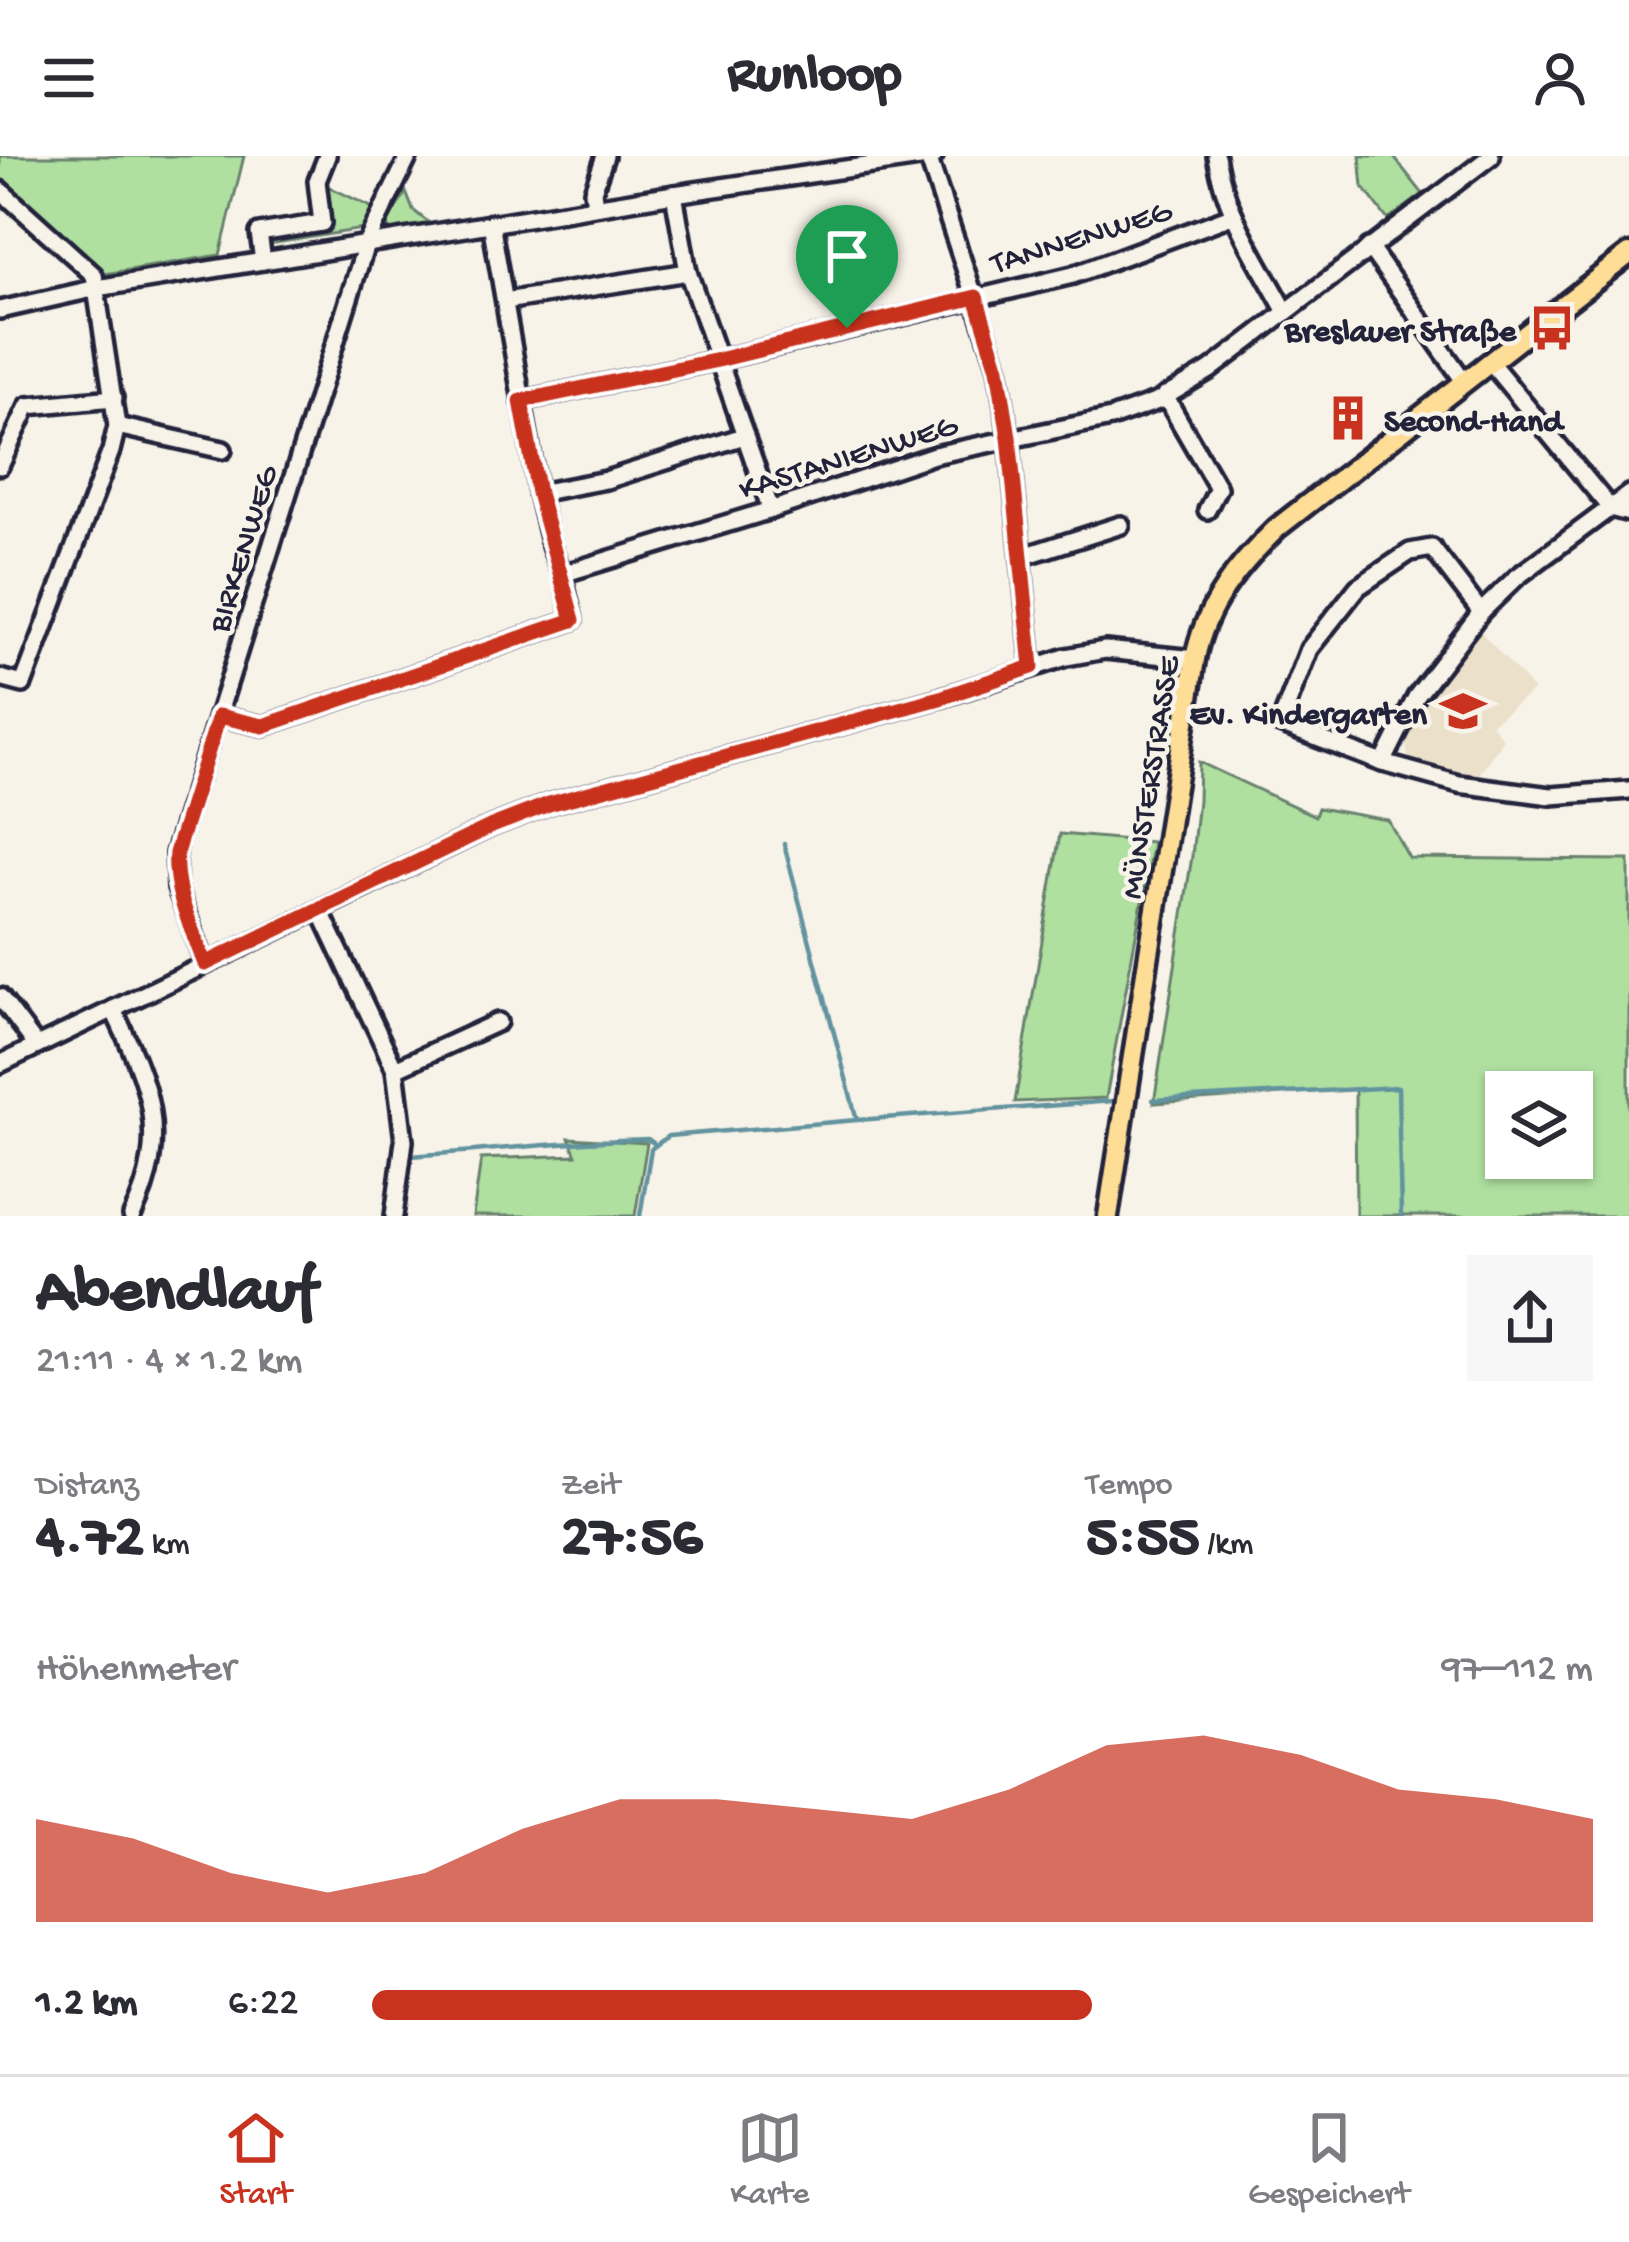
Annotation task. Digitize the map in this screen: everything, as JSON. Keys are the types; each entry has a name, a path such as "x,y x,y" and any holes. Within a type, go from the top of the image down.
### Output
{"main road":[{"name":"MÜNSTERSTRASSE","path":"1108,1216 1195,659 1209,612 1259,545 1302,507 1629,254"}],"street":[{"path":"263,261 260,233 322,223 317,182 327,156"},
{"name":"BIRKENWEG","path":"205,964 177,888 176,853 366,244 409,156"},
{"path":"595,206 593,191 605,156"},
{"path":"808,175 812,156"},
{"path":"5,307 595,206 931,156 998,368 1032,667"},
{"path":"1216,156 1234,215 1286,312"},
{"name":"KASTANIENWEG","path":"562,574 934,455 1111,418 1165,397 1210,370 1492,156"},
{"path":"0,190 94,274 117,426 23,684 0,678"},
{"path":"674,194 688,272 770,510"},
{"name":"TANNENWEG","path":"521,401 718,360 1072,275 1234,215"},
{"path":"219,716 263,726 573,620 538,493 491,223"},
{"path":"1369,248 1464,381"},
{"path":"505,301 688,272"},
{"path":"1490,362 1610,508 1629,513"},
{"path":"1165,397 1218,488 1207,510"},
{"path":"0,466 28,406 114,398"},
{"path":"117,426 223,450"},
{"path":"538,493 606,480 744,436"},
{"path":"1383,763 1416,697 1481,612 1516,577 1629,494"},
{"path":"1021,557 1121,525"},
{"path":"1481,612 1432,548 1410,552 1358,587 1309,650 1280,724 1383,763 1460,784 1551,796 1629,790"},
{"path":"0,1064 492,826 549,804 1105,650 1195,659"},
{"path":"320,910 395,1069 404,1141 394,1216"},
{"path":"0,997 37,1046"},
{"path":"113,1009 140,1067 154,1137 134,1215"},
{"path":"395,1069 498,1022"}],"shaded area":[{"name":"Ev. Kindergarten","path":"1479,630 1534,690 1491,724 1503,739 1476,779 1421,769 1408,756 1405,738 1426,698"}],"green space":[{"path":"0,156 244,156 220,255 104,274 0,180"},
{"path":"1360,156 1393,156 1423,194 1388,220 1363,187"},
{"path":"325,185 373,208 363,229 269,244 269,237 327,227"},
{"path":"406,192 413,210 433,226 395,232 388,228"},
{"path":"1199,762 1315,816 1318,808 1388,820 1409,858 1629,860 1629,1216 1356,1216 1355,1089 1154,1103 1192,856"},
{"path":"1060,834 1153,842 1106,1098 1015,1102"},
{"path":"569,1138 647,1143 635,1216 473,1216 481,1159 576,1155"}],"waterway":[{"path":"640,1216 651,1149 668,1136 857,1120 784,844"},
{"path":"1153,1100 1398,1087 1401,1216"},
{"path":"857,1120 1113,1101"},
{"path":"409,1156 618,1140 648,1139 656,1145"}],"place":[{"name":"Breslauer Straße","path":"1552,328"},
{"name":"Second-Hand","path":"1348,418"},
{"name":"Ev. Kindergarten","path":"1463,711"}],"route":[{"path":"976,297 998,368 1009,437 1032,667 940,698 549,804 492,826 205,964 174,871 219,716 263,726 573,620 538,493 521,401 847,328 976,297"}]}
